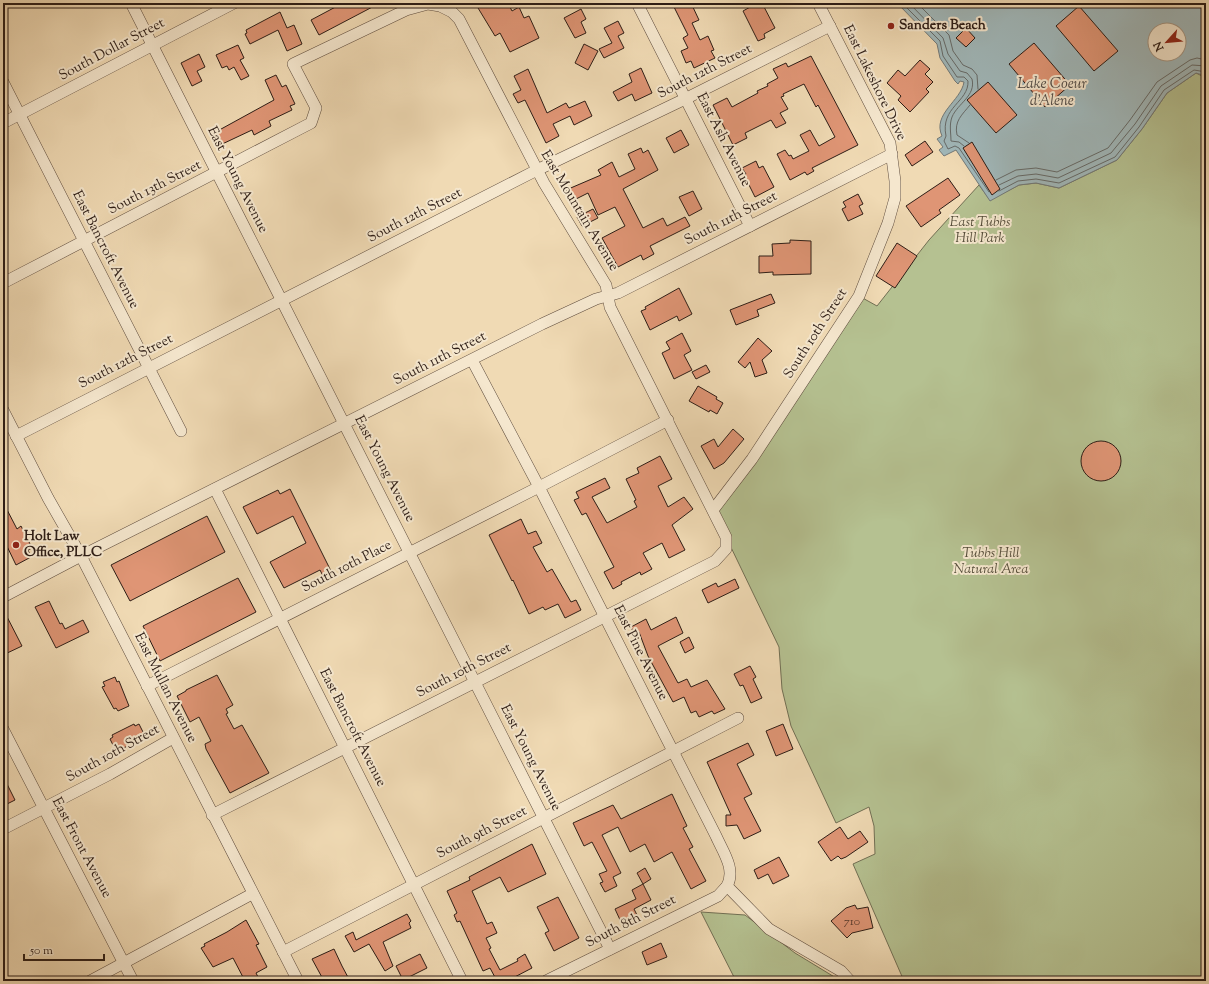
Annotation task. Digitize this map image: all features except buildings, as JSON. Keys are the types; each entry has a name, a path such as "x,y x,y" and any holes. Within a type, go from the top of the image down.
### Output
{"street":[{"name":"East Young Avenue","path":"131,3 610,949"},
{"name":"South Dollar Street","path":"3,123 234,3"},
{"name":"East Ash Avenue","path":"637,3 750,226"},
{"name":"East Lakeshore Drive","path":"818,3 890,143 892,154"},
{"name":"South 13th Street","path":"3,283 311,123 316,108 293,64 406,10 428,4 440,6"},
{"name":"East Mountain Avenue","path":"440,6 452,12 459,19 537,170 606,285 610,307 726,537 726,549"},
{"name":"South 12th Street","path":"16,436 537,170 685,99 830,26"},
{"name":"East Bancroft Avenue","path":"3,82 181,431"},
{"name":"South 11th Street","path":"3,597 81,556 472,360 596,299 618,293 892,154"},
{"name":"South 10th Street","path":"713,510 752,459 859,296 888,223 895,198 892,154"},
{"name":"East Pine Avenue","path":"472,360 539,487 673,751 729,866 730,880 727,886"},
{"name":"East Mullan Avenue","path":"3,410 81,556 252,894 298,981"},
{"name":"South 10th Place","path":"147,686 668,420"},
{"name":"East Bancroft Avenue","path":"215,489 462,981"},
{"name":"South 10th Street","path":"212,815 715,561 726,549"},
{"name":"South 9th Street","path":"283,952 738,718"},
{"name":"East Front Avenue","path":"3,729 133,981"},
{"name":"South 10th Street","path":"3,829 110,774 173,738"},
{"path":"727,886 769,929 841,971 850,981"},
{"name":"South 8th Street","path":"546,981 718,896 727,886"},
{"path":"90,981 252,894"}],"green space":[{"name":"Tubbs Hill Natural Area","path":"1196,73 1206,78 1206,981 904,981 853,864 875,854 874,826 869,807 836,823 791,726 782,689 779,647 713,510 859,296 877,306 929,240 979,185 990,200 1019,185 1036,183 1059,188 1117,160 1142,129 1167,93"},
{"path":"701,912 745,915 795,953 841,981 736,981"}],"water":[{"name":"Lake Coeur d'Alene","path":"897,3 1206,3 1206,76 1196,73 1167,93 1142,129 1117,160 1059,188 1036,183 1019,185 990,201 956,150 944,156 939,150 943,147 937,139 942,136 940,128 941,121 944,114 962,89 964,82 960,81 958,84 955,81 940,58 937,44"}],"place":[{"name":"Sanders Beach","path":"891,26"},
{"name":"Holt Law Office, PLLC","path":"16,545"}],"park label":[{"name":"East Tubbs Hill Park","path":"980,232"}]}
